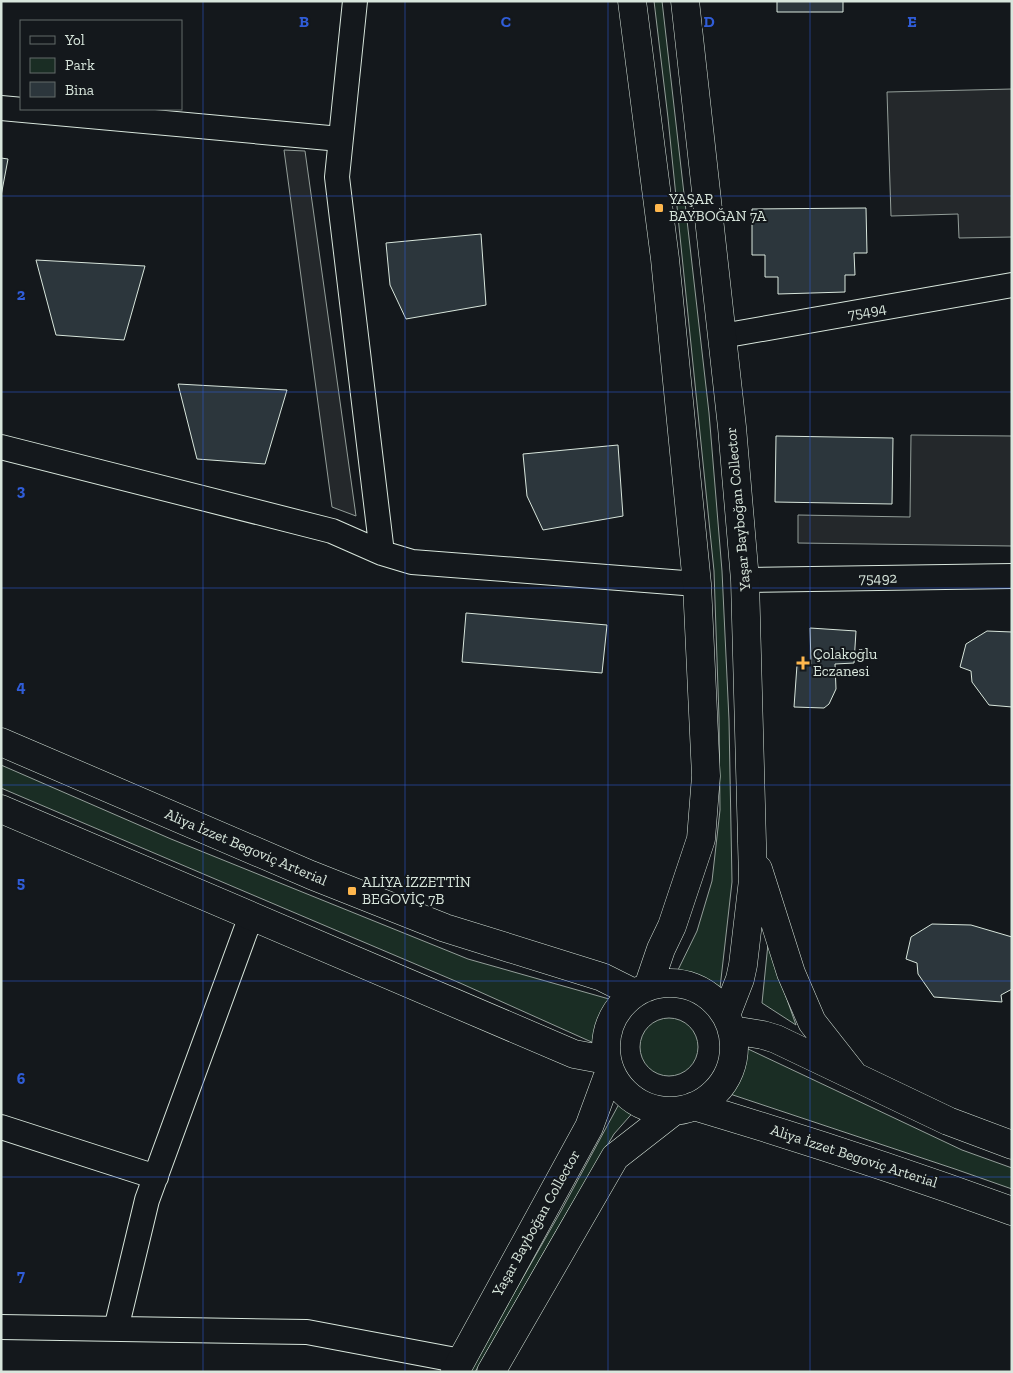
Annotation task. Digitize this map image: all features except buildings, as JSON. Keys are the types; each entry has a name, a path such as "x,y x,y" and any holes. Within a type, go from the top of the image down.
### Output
{"street":[{"path":"355,1 337,177 382,553"},
{"path":"632,1 665,259 697,584 706,776 701,839 672,926 641,990 615,1014 608,1032 608,1065 621,1086 643,1105 684,1108"},
{"name":"Yaşar Bayboğan Collector","path":"685,1 732,427 745,580 753,880 743,965 729,1023"},
{"path":"1,108 20,110"},
{"path":"23,110 340,139"},
{"name":"75494","path":"722,336 1012,285"},
{"path":"1,447 332,531 382,553 412,562 697,584"},
{"name":"75492","path":"745,580 1012,576"},
{"name":"Aliya İzzet Begoviç Arterial","path":"1,742 311,875 445,928 641,990"},
{"path":"1,809 574,1054 608,1065"},
{"path":"752,850 791,973 812,1022 854,1076"},
{"path":"116,1329 147,1200 251,916"},
{"path":"491,1372 615,1157 684,1108 712,1096 725,1080 733,1063 734,1043 729,1023 720,1006 704,992 684,984 663,983 641,990"},
{"path":"729,1023 776,1039 948,1121 1012,1145"},
{"name":"Yaşar Bayboğan Collector","path":"458,1366 589,1127 608,1065"},
{"name":"Aliya İzzet Begoviç Arterial","path":"684,1108 769,1128 918,1177 1012,1211"},
{"path":"1,1127 156,1177"},
{"path":"1,1327 306,1332 458,1366"}],"green space":[{"path":"654,1 662,1 709,413 722,571 729,720 732,882 720,988 676,974 697,931 712,881 720,810 719,718 714,571 668,118"},
{"path":"1,765 171,839 468,959 609,999 598,1022 596,1044 460,983 1,788"},
{"path":"771,914 778,974 796,1025 762,1003"},
{"path":"669,1018 680,1020 693,1031 698,1047 696,1058 685,1071 669,1076 658,1074 645,1063 640,1047 642,1036 653,1023"},
{"path":"746,1048 962,1150 1012,1168 1012,1189 727,1093 739,1074"},
{"path":"619,1104 636,1109 614,1134 475,1372 469,1372 561,1211"}],"shaded area":[{"path":"1012,89 1012,237 959,238 958,214 891,216 887,92"},
{"path":"284,150 305,151 356,516 332,507"},
{"path":"911,435 1012,436 1012,546 798,543 798,515 910,517"}],"place":[{"name":"YAŞAR BAYBOĞAN 7A","path":"659,208"},
{"name":"Çolakoğlu Eczanesi","path":"803,663"},
{"name":"ALİYA İZZETTİN BEGOVİÇ 7B","path":"352,891"}]}
